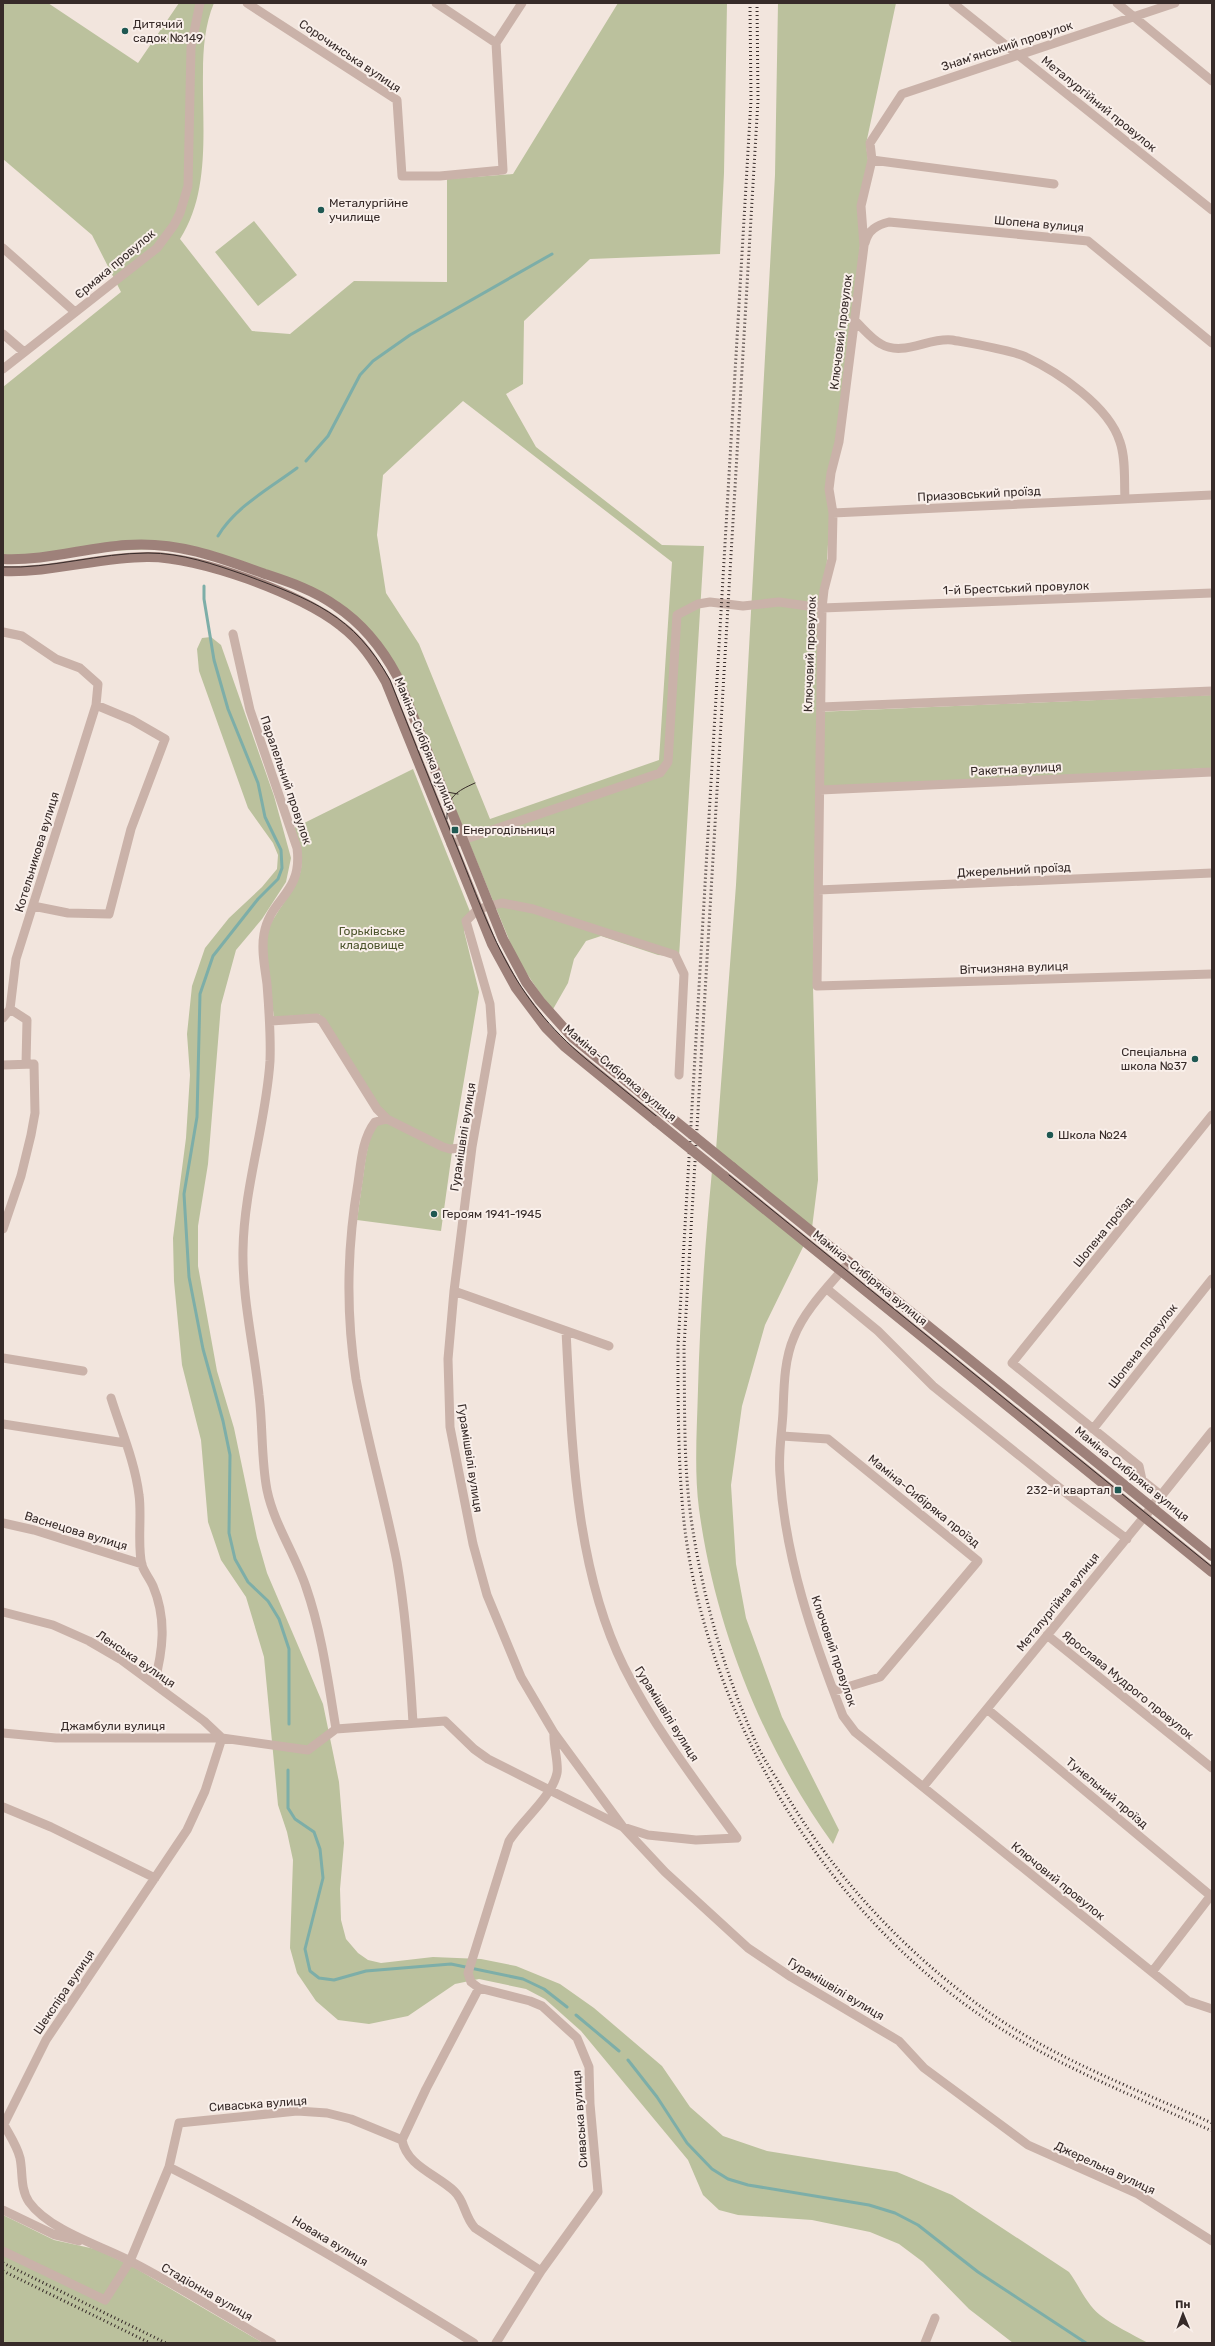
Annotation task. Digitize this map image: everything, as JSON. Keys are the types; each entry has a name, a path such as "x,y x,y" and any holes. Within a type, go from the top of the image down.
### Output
{"main road":[{"name":"Маміна-Сибіряка вулиця","path":"3,559 37,557 126,545 173,546 218,557 320,595 351,617 377,644 397,676 489,905 514,961 540,1002 555,1020 582,1045 1212,1556"},
{"name":"Маміна-Сибіряка вулиця","path":"3,571 47,568 127,557 171,558 214,568 314,606 347,631 377,667 386,682 451,844 503,967 516,988 546,1028 583,1062 1212,1572"}],"street":[{"name":"Єрмака провулок","path":"3,369 156,248 174,225 180,213 188,186 191,46 200,3"},
{"name":"Сорочинська вулиця","path":"247,3 397,100 402,176 440,176 502,170 496,43"},
{"path":"436,3 496,43 522,3"},
{"name":"Металургійний провулок","path":"953,3 1212,210"},
{"path":"1117,3 1212,81"},
{"name":"Знам’янський провулок","path":"870,143 902,94 1175,3"},
{"name":"Ключовий провулок","path":"817,986 822,608 824,590 832,559 833,513 830,500 830,478 839,442 864,246 861,206 872,160 870,143"},
{"path":"872,160 1054,184"},
{"name":"Шопена вулиця","path":"864,246 866,237 872,230 889,222 1088,241 1212,343"},
{"path":"3,248 75,312"},
{"path":"854,320 881,344 893,348 908,348 936,340 951,340 1024,356 1065,379 1112,423 1121,442 1125,499"},
{"path":"3,334 24,352"},
{"name":"Приазовський проїзд","path":"833,513 1212,495"},
{"name":"1-й Брестський провулок","path":"463,840 660,773 668,762 677,615 698,604 710,602 742,606 779,602 822,608 1212,593"},
{"name":"Котельникова вулиця","path":"3,632 22,636 56,659 80,668 98,684 96,705 16,959 10,1008 3,1018"},
{"name":"Паралельний провулок","path":"233,634 250,710 297,848 299,864 295,879 267,922 264,934 263,948 271,1021"},
{"path":"821,707 1212,691"},
{"path":"33,906 68,913 109,914 131,829 165,739 132,720 96,705"},
{"name":"Ракетна вулиця","path":"820,790 1212,772"},
{"path":"451,844 463,840"},
{"name":"Джерельний проїзд","path":"818,890 1212,873"},
{"path":"478,909 489,905 502,903 533,909 675,955 684,974 679,1075"},
{"name":"Гурамішвілі вулиця","path":"478,909 466,921 490,1004 492,1033 472,1147 454,1291 448,1359 450,1427 473,1544 487,1595 504,1639 522,1677 554,1733 623,1827 665,1872 748,1948 798,1981 899,2041 924,2068 1028,2145"},
{"name":"Вітчизняна вулиця","path":"817,986 1212,974"},
{"path":"10,1008 28,1020 26,1064"},
{"path":"336,1729 316,1617 306,1585 273,1509 267,1490 259,1394 245,1283 243,1251 245,1215 266,1100 271,1021 312,1017 322,1021 377,1109 387,1119 443,1147 450,1149 472,1147"},
{"path":"3,1065 34,1064 35,1113 21,1176 3,1229"},
{"name":"Шопена проїзд","path":"1093,1429 1012,1363 1212,1115"},
{"path":"387,1119 375,1122 368,1131 362,1156 351,1245 351,1327 356,1378 400,1580 409,1662 412,1723"},
{"name":"Ключовий провулок","path":"849,1262 804,1317 794,1337 787,1358 779,1474 789,1548 804,1604 843,1716 855,1732 1188,2001 1212,2009"},
{"name":"Шопена провулок","path":"1093,1429 1212,1278"},
{"path":"827,1289 878,1331 933,1386 1076,1501 1127,1539"},
{"path":"454,1291 609,1346"},
{"name":"Гурамішвілі вулиця","path":"336,1729 445,1721 474,1749 488,1759 623,1827 669,1838 737,1838 668,1744 645,1706 624,1666 602,1614 576,1493 573,1464 566,1331"},
{"path":"3,1358 83,1371"},
{"name":"Васнецова вулиця","path":"111,1398 125,1442 139,1495 142,1564 153,1586 162,1623 161,1660 154,1684"},
{"path":"3,1424 125,1442"},
{"path":"1093,1429 1139,1466 1142,1480 1162,1496"},
{"name":"Металургійна вулиця","path":"923,1787 1127,1539 1212,1432"},
{"name":"Маміна-Сибіряка проїзд","path":"782,1436 828,1438 978,1561 880,1677 834,1691"},
{"name":"Васнецова вулиця","path":"3,1523 34,1530 142,1564"},
{"name":"Ленська вулиця","path":"3,1612 53,1625 89,1641 120,1660 154,1684 222,1738"},
{"name":"Ярослава Мудрого провулок","path":"1047,1636 1212,1768"},
{"name":"Тунельний проїзд","path":"987,1709 1212,1895"},
{"name":"Джамбули вулиця","path":"3,1733 56,1738 222,1738 308,1750 336,1729"},
{"name":"Гурамішвілі вулиця","path":"479,1988 471,1982 468,1973 471,1960 509,1841 518,1828 550,1791 557,1772 553,1745 554,1733"},
{"name":"Шекспіра вулиця","path":"4,2126 46,2040 187,1830 205,1791 222,1738"},
{"path":"3,1807 52,1827 155,1878"},
{"path":"1152,1972 1212,1895"},
{"path":"479,1988 402,2140 404,2150 410,2158 455,2191 462,2200 468,2221 475,2228 541,2271"},
{"name":"Сиваська вулиця","path":"479,1988 530,2000 542,2006 577,2038 589,2067 590,2104 598,2192 541,2271 496,2343"},
{"name":"Сиваська вулиця","path":"3,2251 105,2300 130,2261 169,2167 179,2123 296,2111 327,2113 351,2119 402,2140"},
{"path":"4,2126 20,2158 22,2184 29,2202 55,2223 95,2245"},
{"name":"Джерельна вулиця","path":"1028,2145 1138,2194 1212,2241"},
{"name":"Новака вулиця","path":"169,2167 300,2237 474,2343"},
{"path":"3,2210 55,2235 95,2245"},
{"name":"Стадіонна вулиця","path":"95,2245 130,2261 272,2343"},
{"path":"925,2343 936,2318"}],"green space":[{"path":"3,3 48,3 138,63 179,3 214,3 208,19 204,46 203,158 201,180 197,200 190,220 180,239 252,331 290,334 354,281 447,282 447,179 513,174 618,3 727,3 724,173 720,254 590,259 524,321 523,384 506,394 536,447 662,545 704,546 679,957 658,955 601,936 586,941 574,959 568,983 552,1011 517,959 400,675 353,614 197,547 3,556 3,387 121,292 92,235 3,159","holes":["463,401 672,562 659,760 490,819 419,644 386,593 377,535 383,475"]},
{"path":"778,3 896,3 866,144 868,160 860,246 830,514 817,712 1212,695 1212,768 816,787 813,987 818,1180 812,1228 716,1150 736,885 775,175"},
{"path":"254,221 297,275 258,306 215,252"},
{"path":"211,637 221,645 274,796 291,858 286,882 262,919 236,950 221,1005 208,1164 198,1226 198,1266 217,1371 234,1428 257,1538 267,1573 323,1704 339,1782 344,1843 340,1889 341,1920 346,1939 358,1953 368,1960 381,1963 433,1957 481,1959 516,1966 560,1984 594,2008 662,2066 690,2107 723,2136 767,2151 897,2172 952,2195 1069,2272 1095,2311 1105,2319 1148,2343 1013,2343 969,2309 923,2262 899,2244 870,2232 812,2220 738,2215 719,2210 703,2195 688,2160 581,2031 545,1999 526,1989 479,1979 455,1984 408,2016 369,2024 338,2020 316,2001 297,1973 290,1948 293,1860 287,1832 278,1805 264,1657 246,1597 221,1560 208,1522 201,1440 182,1365 174,1281 173,1238 186,1138 190,1075 187,1034 192,986 205,948 229,918 262,887 277,869 278,855 273,843 248,808 199,671 197,649 202,638"},
{"name":"Горьківське кладовище","path":"413,769 471,914 464,931 479,992 453,1145 441,1231 357,1220 366,1156 371,1133 377,1125 380,1107 319,1014 274,1017 266,954 269,928 298,880 300,872 301,853 294,828"},
{"path":"712,1171 804,1245 765,1325 742,1406 731,1485 736,1564 746,1618 782,1717 839,1830 833,1844 808,1807 764,1727 730,1642 706,1554 697,1494 696,1449 701,1307"},
{"path":"3,2215 54,2240 95,2249 130,2265 263,2343 3,2343"}],"waterway":[{"path":"306,461 328,436 360,375 373,361 410,335 552,254"},
{"path":"218,536 225,526 243,507 297,468"},
{"path":"204,586 204,599 214,660 228,709 258,783 265,817 281,850 282,868 278,879 258,899 213,956 200,994 197,1117 184,1194 189,1277 203,1349 223,1421 230,1455 229,1533 235,1559 248,1582 268,1601 279,1619 289,1649 289,1724"},
{"path":"288,1770 288,1808 295,1819 314,1832 320,1849 323,1878 305,1949 310,1971 319,1978 334,1980 366,1971 451,1964 523,1979 544,1989 567,2007"},
{"path":"576,2015 619,2051"},
{"path":"628,2060 657,2097 687,2143 712,2169 728,2179 748,2185 869,2205 895,2213 918,2225 978,2272 1086,2343"}],"tram line":[{"path":"3,567 39,566 111,555 161,553 197,560 245,575 311,602 346,624 361,639 376,658 390,680 481,908 506,962 521,987 539,1012 560,1035 586,1059 1212,1567"},
{"path":"447,819 448,805 454,796 458,792 475,783"},
{"path":"433,784 441,791 458,794"}],"railway":[{"path":"750,3 751,100 678,1346 679,1434 682,1500 684,1522 696,1593 717,1664 745,1732 780,1798 821,1860 868,1917 920,1968 977,2013 1004,2031 1062,2063 1212,2131"},
{"path":"757,3 758,100 684,1347 687,1481 692,1525 703,1583 726,1667 759,1749 821,1847 868,1906 894,1933 950,1983 1007,2024 1063,2056 1122,2084 1212,2123"},
{"path":"3,2263 166,2343"},
{"path":"3,2271 150,2343"}],"place":[{"name":"Дитячий садок №149","path":"125,31"},
{"name":"Металургійне училище","path":"321,210"},
{"name":"Енергодільниця","path":"455,830"},
{"name":"Спеціальна школа №37","path":"1195,1059"},
{"name":"Школа №24","path":"1050,1135"},
{"name":"Героям 1941-1945","path":"434,1214"},
{"name":"232-й квартал","path":"1118,1490"}]}
